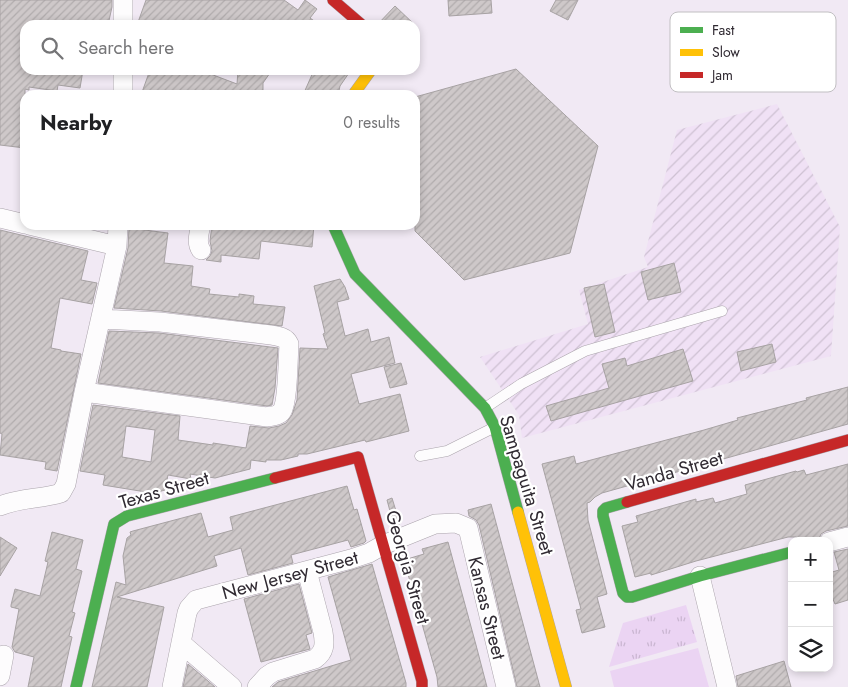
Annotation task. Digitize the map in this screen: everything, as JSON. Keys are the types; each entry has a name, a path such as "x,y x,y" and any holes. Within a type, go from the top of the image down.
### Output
{"street":[{"path":"123,0 123,20"},
{"path":"333,0 356,20"},
{"path":"123,75 123,90"},
{"path":"357,90 368,75"},
{"path":"0,218 20,223"},
{"path":"50,230 117,246"},
{"path":"0,506 8,502 61,493 66,484 84,392 117,246 118,230"},
{"path":"200,230 198,246 201,250"},
{"name":"Sampaguita Street","path":"336,230 355,274 484,408 495,427 566,687"},
{"path":"84,392 267,417 280,414 285,400 289,344 284,338 160,322 100,319"},
{"name":"Vanda Street","path":"700,576 627,597 623,593 603,511 606,508 848,440"},
{"name":"Georgia Street","path":"358,457 422,680 422,687"},
{"name":"Texas Street","path":"76,687 114,524 127,516 358,457"},
{"name":"New Jersey Street","path":"172,687 189,608 196,600 351,559 436,524 456,523 468,528"},
{"name":"Kansas Street","path":"468,528 506,687"},
{"path":"833,541 848,537"},
{"path":"727,687 700,576 788,553"},
{"path":"257,687 273,672 315,659 324,649 324,641 307,571"},
{"path":"181,643 232,687"},
{"path":"0,676 4,655"}],"lane":[{"path":"484,408 521,384 585,351 722,311"},
{"path":"420,456 447,451 495,427"}],"shaded area":[{"path":"777,104 840,227 831,356 522,438 519,415 480,357 588,324 579,290 648,267 644,257 677,130"}],"green space":[{"path":"686,605 697,642 609,667 623,623"},
{"path":"698,648 709,687 614,687 610,671"}],"building":[{"path":"0,0 112,0 109,20 20,20 20,75 82,75 80,88 58,85 57,90 29,87 29,90 20,90 20,147 0,145"},
{"path":"146,0 284,0 298,10 305,0 317,9 310,18 313,20 139,20"},
{"path":"448,0 491,0 492,13 449,16"},
{"path":"556,0 578,0 568,20 550,11"},
{"path":"395,6 410,20 382,20"},
{"path":"516,69 598,146 570,253 464,280 415,231 420,230 420,96"},
{"path":"148,75 213,75 237,84 238,75 269,75 263,83 263,90 143,90"},
{"path":"312,75 348,75 339,90 305,90"},
{"path":"0,230 88,251 81,280 97,283 92,304 60,298 51,348 81,354 57,471 45,469 46,462 0,455 2,434 0,433"},
{"path":"129,230 168,233 164,263 193,266 191,286 210,289 209,294 239,297 239,294 254,296 253,304 285,307 282,326 161,311 114,308 128,248"},
{"path":"211,230 314,230 312,247 261,241 259,259 221,255 221,262 206,260 212,251 210,241"},
{"path":"674,263 681,292 648,300 641,272"},
{"path":"340,279 345,287 349,299 337,302 345,336 368,329 371,342 389,337 395,363 351,374 359,404 400,394 409,431 366,442 365,440 307,454 298,454 298,456 281,460 266,460 266,462 251,460 250,469 215,478 190,474 191,479 168,475 165,490 151,494 103,485 105,475 80,471 93,405 180,416 178,440 213,445 213,443 246,448 250,426 269,428 286,423 292,415 297,400 300,348 328,349 323,334 325,333 314,286","holes":["126,426 155,430 151,462 122,457"]},
{"path":"604,284 615,332 595,337 584,288"},
{"path":"109,331 159,333 278,348 272,405 267,406 98,383"},
{"path":"772,344 776,362 741,371 737,352"},
{"path":"683,349 693,381 551,421 546,406 609,388 602,364 625,358 627,366"},
{"path":"401,363 407,384 390,388 384,367"},
{"path":"848,387 848,424 602,493 587,503 588,520 607,594 597,597 605,627 582,633 576,610 581,609 542,464 574,456 576,464 704,430 738,420 737,418"},
{"path":"848,464 848,526 826,531 820,537 788,537 651,575 651,573 635,577 622,526 638,522 636,516 696,499 696,502 713,498 715,503 747,494 745,485 796,471 804,470 806,475"},
{"path":"347,486 354,510 357,509 366,541 364,543 351,547 348,540 291,555 293,563 248,575 241,548 214,556 217,566 117,597 164,607 147,687 92,687 116,582 126,585 123,556 127,538 131,535 130,532 201,513 208,537 233,530 230,517"},
{"path":"392,498 400,524 394,526 387,500"},
{"path":"491,504 540,687 517,687 479,525 476,520 469,516 468,510"},
{"path":"52,532 83,540 76,569 82,571 72,612 75,613 69,636 72,637 61,687 28,687 34,657 15,652 12,647 19,609 11,607 11,605 15,589 40,596 48,562 45,561"},
{"path":"0,537 17,548 0,576"},
{"path":"448,542 487,687 438,687 437,677 404,560 424,554 422,549"},
{"path":"848,549 848,600 835,604 833,599 833,572 839,570 834,552"},
{"path":"372,564 406,687 272,687 278,682 351,660 328,577"},
{"path":"299,584 312,633 306,635 310,649 261,662 244,599"},
{"path":"784,661 791,687 738,687 736,676"},
{"path":"188,664 215,687 183,687"}],"traffic: fast":[{"path":"335,230 355,274 485,408 495,427 518,512"},
{"path":"76,687 114,524 127,516 275,478"},
{"path":"627,502 606,508 603,511 623,593 627,597 788,553"}],"traffic: slow":[{"path":"357,90 367,75"},
{"path":"518,512 566,687"}],"traffic: jam":[{"path":"333,0 356,20"},
{"path":"627,502 848,440"},
{"path":"275,478 358,457 422,681 422,687"}]}
